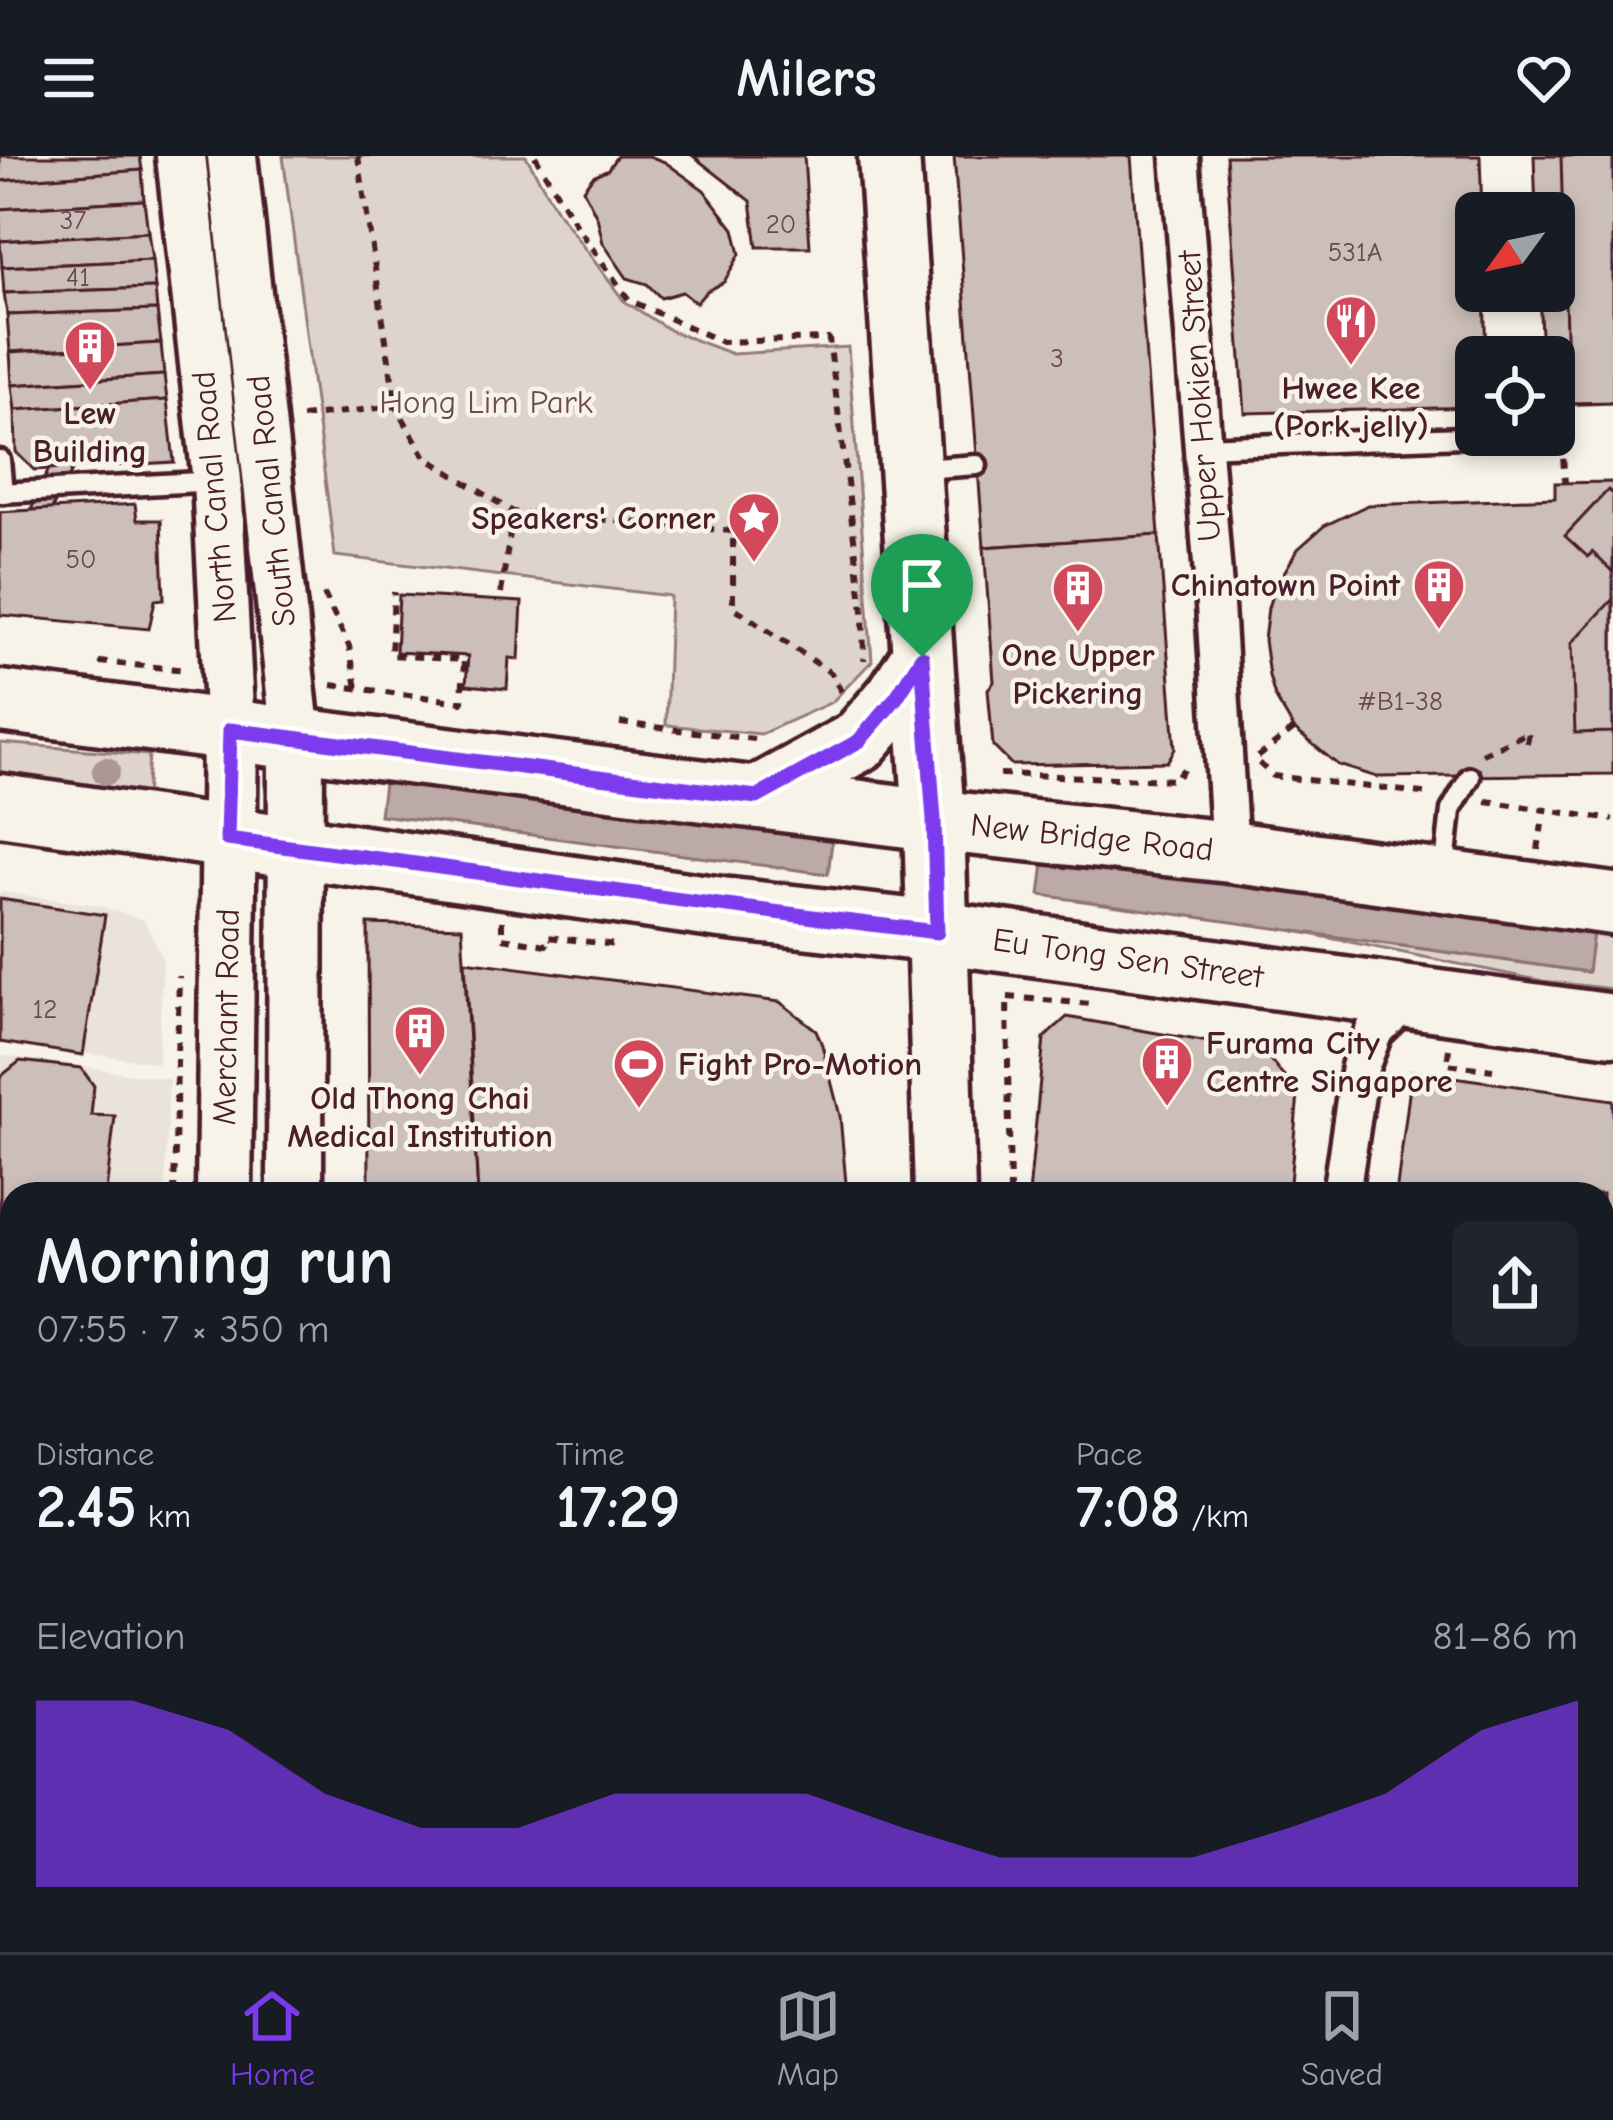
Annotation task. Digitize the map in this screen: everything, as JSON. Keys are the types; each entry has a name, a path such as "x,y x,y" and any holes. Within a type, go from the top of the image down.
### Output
{"main road":[{"path":"889,156 934,820 945,1182"},
{"path":"760,769 859,741 896,698 922,657"},
{"name":"New Bridge Road","path":"0,701 229,701 296,738 760,769 934,820 1230,851 1613,904"},
{"name":"North Canal Road","path":"227,839 229,701"},
{"name":"South Canal Road","path":"293,848 296,738"},
{"name":"Eu Tong Sen Street","path":"0,805 721,908 937,932 1613,1024"},
{"name":"Merchant Road","path":"224,1182 227,839"},
{"name":"Merchant Road","path":"293,848 295,1182"}],"street":[{"name":"North Canal Road","path":"181,156 217,481 229,701"},
{"name":"South Canal Road","path":"232,156 296,738"},
{"name":"Upper Hokien Street","path":"1180,156 1230,851"},
{"path":"1343,1182 1360,1067 1374,1031 1411,996"}],"lane":[{"path":"1203,447 1455,438"},
{"path":"0,460 1,493 217,481"},
{"path":"910,470 977,465"},
{"path":"1444,882 1451,810 1470,777"}],"path":[{"path":"358,156 396,406 425,457 513,512 734,531 733,607 830,673 853,712 859,741"},
{"path":"535,156 577,227 629,300 722,342 829,339 863,610 865,673"},
{"path":"300,417 396,406"},
{"path":"1563,456 1565,483"},
{"path":"501,593 513,512"},
{"path":"357,688 462,702 464,660 391,655 394,592"},
{"path":"91,662 229,701"},
{"path":"620,723 760,769"},
{"path":"1255,759 1294,729"},
{"path":"1527,743 1528,732"},
{"path":"1458,796 1613,820"},
{"path":"547,937 617,945"},
{"path":"174,1182 179,972"},
{"path":"1007,997 1010,1182"},
{"path":"1449,1046 1447,1064 1493,1070"}],"shaded area":[{"path":"385,775 833,834 828,874 380,815"},
{"path":"1045,855 1593,932 1588,972 1040,895"},
{"path":"0,892 96,905 144,920 163,959 158,1063 0,1042"},
{"path":"0,1055 169,1079 165,1182 0,1182"}],"green space":[{"name":"Hong Lim Park","path":"283,156 526,156 559,214 624,301 671,331 732,354 848,347 872,661 832,702 761,734 666,725 670,596 335,556"},
{"path":"0,743 149,755 146,799 0,784"},
{"path":"1295,931 1587,972 1593,932 1613,938 1613,989 1543,981"}],"building":[{"path":"0,156 140,156 142,170 0,181"},
{"path":"617,156 649,156 665,162 704,190 734,229 740,254 724,282 696,303 682,292 661,298 647,284 627,278 603,243 583,189"},
{"path":"693,156 804,156 810,247 757,247 751,201"},
{"path":"954,156 1131,156 1159,535 984,547"},
{"path":"1226,156 1480,156 1481,192 1455,192 1455,312 1485,312 1485,336 1455,336 1455,408 1245,413"},
{"path":"1534,156 1613,156 1613,403 1575,404 1575,336 1541,336 1540,312 1575,312 1575,192 1535,192"},
{"path":"1561,156 1613,156 1613,402 1575,403 1575,336 1566,336 1565,312 1575,312 1575,192 1562,192"},
{"path":"142,170 144,200 0,209 0,181"},
{"path":"144,200 148,232 0,241 0,209"},
{"path":"148,232 152,260 2,267 0,241"},
{"path":"152,260 155,288 4,293 2,267"},
{"path":"155,288 157,310 7,315 4,293"},
{"path":"157,310 161,343 10,352 7,315"},
{"path":"161,343 164,375 12,385 10,352"},
{"name":"Lew Building","path":"164,375 167,400 15,410 12,385"},
{"path":"167,400 174,462 34,470 16,452 15,410"},
{"path":"74,467 52,509 31,510 49,469"},
{"name":"Chinatown Point","path":"1613,482 1613,774 1377,777 1338,765 1294,729 1269,676 1264,640 1268,608 1298,549 1324,526 1368,505 1555,498 1555,483"},
{"path":"1608,490 1613,494 1613,572 1565,536"},
{"path":"135,504 137,520 161,520 164,599 155,600 149,629 0,615 0,512"},
{"name":"One Upper Pickering","path":"1159,535 1175,749 1167,762 1012,765 993,746 988,689 994,682 984,547"},
{"path":"399,595 522,602 519,659 509,658 507,689 466,685 468,656 396,652"},
{"path":"1613,599 1613,732 1575,733 1572,643"},
{"path":"0,899 105,915 83,1055 0,1042"},
{"name":"Old Thong Chai Medical Institution","path":"368,924 462,927 477,1182 369,1182"},
{"path":"465,961 780,1002 816,1030 840,1116 846,1182 477,1182"},
{"name":"Furama City Centre Singapore","path":"1067,1017 1264,1052 1298,1094 1290,1182 1030,1182 1044,1038"},
{"path":"20,1061 81,1068 94,1086 91,1115 115,1116 107,1182 0,1182 0,1077"},
{"path":"1412,1071 1613,1100 1613,1182 1398,1182"}],"place":[{"name":"Hwee Kee (Pork jelly)","path":"1351,367"},
{"name":"Lew Building","path":"90,392"},
{"name":"Speakers' Corner","path":"754,564"},
{"name":"Chinatown Point","path":"1439,631"},
{"name":"One Upper Pickering","path":"1078,634"},
{"name":"Old Thong Chai Medical Institution","path":"420,1077"},
{"name":"Furama City Centre Singapore","path":"1167,1108"},
{"name":"Fight Pro-Motion","path":"639,1110"}],"route":[{"path":"922,657 937,932 721,908 521,876 227,839 230,730 757,797 859,741 896,698 922,657"}]}
